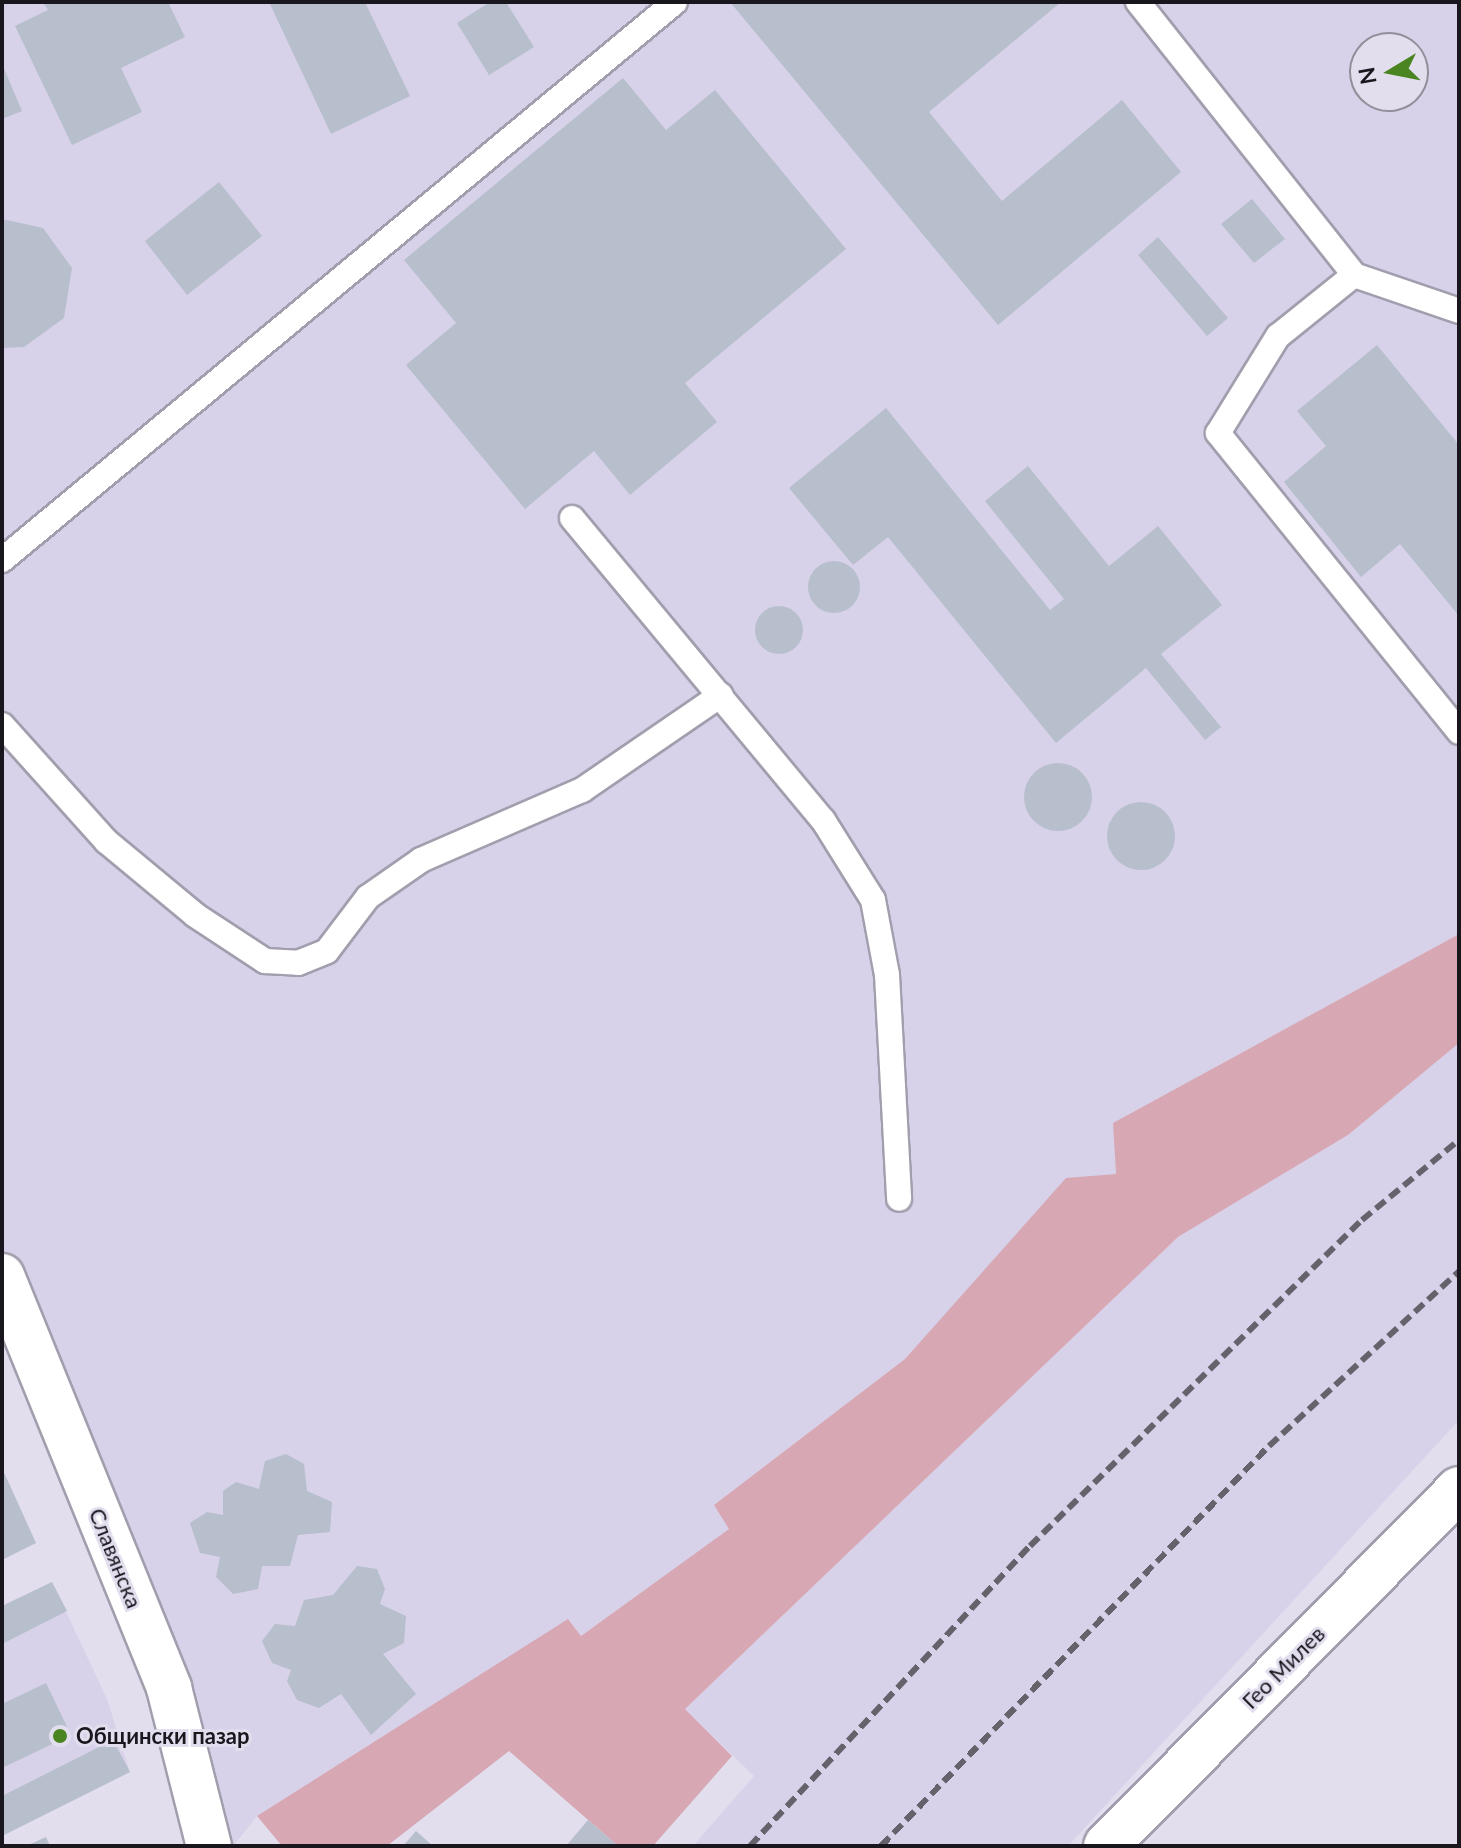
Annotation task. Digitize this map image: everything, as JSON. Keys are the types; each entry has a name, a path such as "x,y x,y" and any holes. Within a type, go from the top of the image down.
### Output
{"street":[{"name":"Славянска","path":"2,1276 169,1688 209,1846"},
{"name":"Гео Милев","path":"1106,1846 1459,1490"}],"lane":[{"path":"2,560 675,2"},
{"path":"1138,2 1354,275 1459,311"},
{"path":"1354,275 1278,336 1218,433 1459,732"},
{"path":"572,518 823,820 873,900 887,975 899,1199"},
{"path":"2,725 106,841 195,915 265,961 298,963 327,951 368,897 421,860 582,790 721,695"}],"shaded area":[{"path":"2,2 1459,2 1459,934 1114,1123 1116,1174 963,1300 905,1359 714,1505 730,1529 581,1636 569,1620 257,1816 233,1846 209,1846 2,1276"},
{"path":"1459,934 1459,1043 1348,1135 1178,1237 685,1709 732,1756 653,1846 618,1846 509,1751 387,1846 282,1846 257,1816 568,1619 581,1636 729,1529 714,1505 905,1359 1066,1178 1116,1174 1113,1123"},
{"path":"1459,1043 1459,1420 1068,1846 693,1846 754,1776 685,1709 1178,1237 1348,1135"},
{"name":"Общински пазар","path":"52,1582 107,1699 130,1772 2,1836 2,1606"}],"building":[{"path":"43,2 168,2 185,37 121,68 142,112 72,145 15,26 48,10"},
{"path":"269,2 365,2 410,96 331,134"},
{"path":"490,2 506,2 534,47 489,75 457,23"},
{"path":"730,2 1061,2 929,112 1002,201 1122,100 1181,172 998,325"},
{"path":"2,64 22,111 2,119"},
{"path":"623,78 666,130 715,90 846,249 685,383 717,422 630,495 594,451 525,509 406,365 456,323 404,260"},
{"path":"219,182 262,236 187,295 145,241"},
{"path":"1252,199 1285,239 1254,263 1221,224"},
{"path":"2,219 43,228 72,268 64,318 24,347 2,348"},
{"path":"1158,237 1228,318 1207,336 1138,255"},
{"path":"1377,345 1459,445 1459,616 1400,544 1361,577 1284,482 1326,446 1297,411"},
{"path":"886,408 1050,610 1064,599 985,501 1028,466 1109,566 1158,526 1222,605 1161,654 1221,727 1205,740 1146,668 1056,743 888,537 853,565 789,488"},
{"path":"834,561 852,569 860,587 852,605 834,613 816,605 808,587 816,569"},
{"path":"779,606 796,613 803,630 796,647 779,654 762,647 755,630 762,613"},
{"path":"1058,763 1082,773 1092,797 1082,821 1058,831 1034,821 1024,797 1034,773"},
{"path":"1141,802 1165,812 1175,836 1165,860 1141,870 1117,860 1107,836 1117,812"},
{"path":"286,1454 304,1464 307,1491 332,1502 330,1532 298,1535 290,1566 262,1566 258,1589 233,1594 216,1577 220,1557 200,1553 190,1523 207,1512 223,1515 223,1491 236,1482 259,1489 265,1461"},
{"path":"2,1468 36,1543 2,1560"},
{"path":"357,1566 377,1569 385,1589 380,1604 406,1616 404,1643 383,1654 416,1694 371,1735 341,1694 319,1708 297,1700 287,1681 291,1670 272,1663 262,1641 275,1624 295,1626 304,1600 333,1595"},
{"path":"52,1582 67,1611 2,1644 2,1606"},
{"path":"46,1683 71,1735 2,1768 2,1704"},
{"path":"113,1740 130,1772 2,1836 2,1796"},
{"path":"588,1820 618,1846 566,1846"},
{"path":"416,1831 433,1846 403,1846"},
{"path":"46,1837 50,1846 26,1846"}],"railway":[{"path":"750,1846 1030,1546 1362,1220 1459,1140"},
{"path":"881,1846 1269,1446 1459,1271"}],"place":[{"name":"Общински пазар","path":"60,1736"}]}
